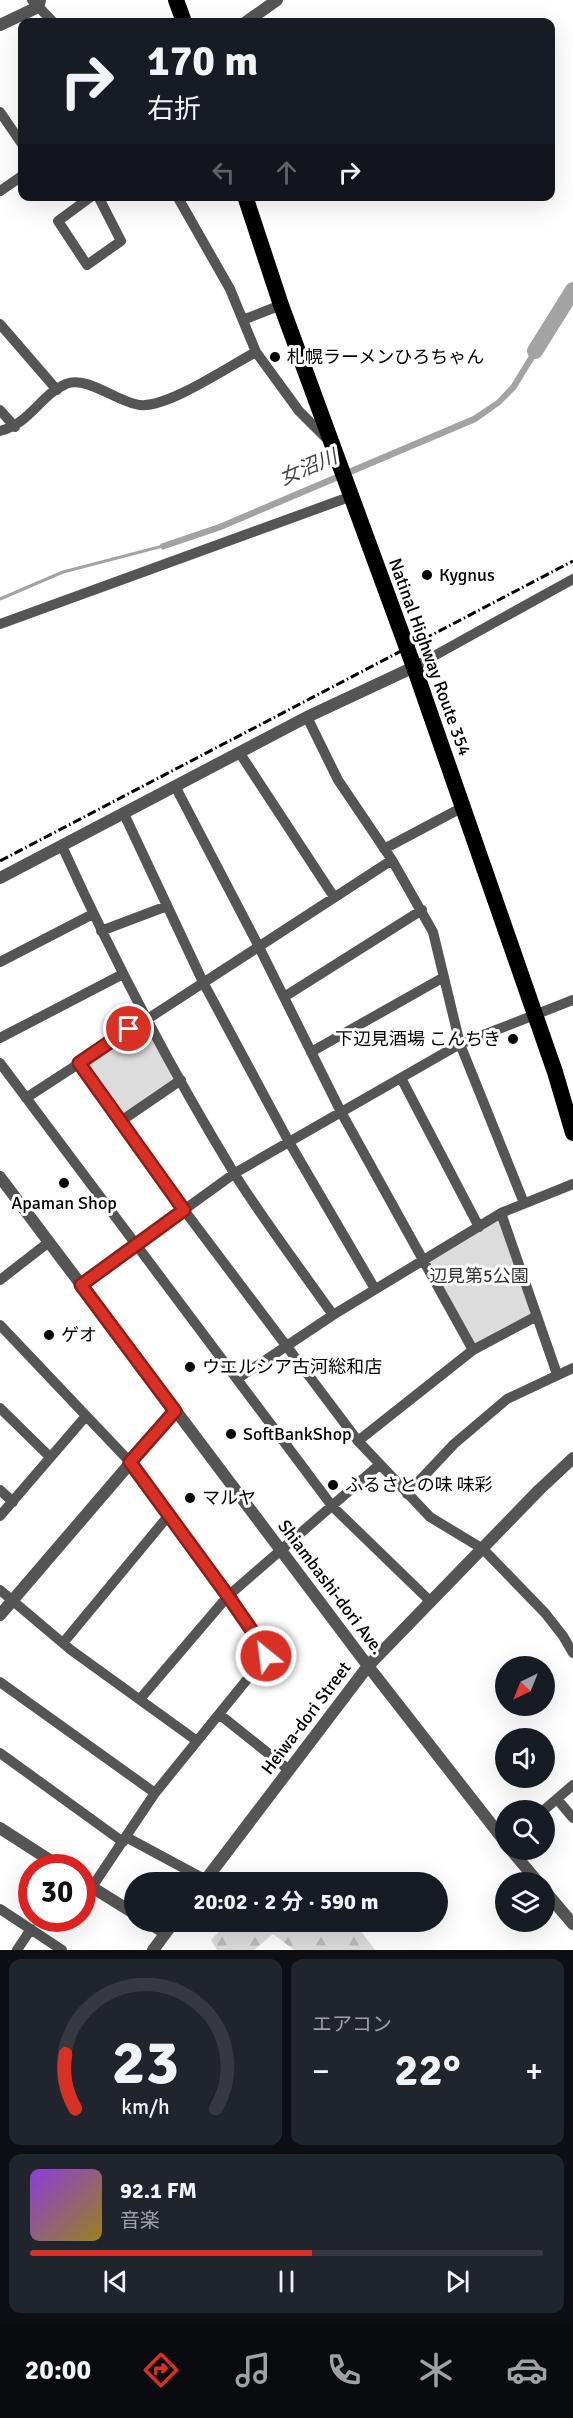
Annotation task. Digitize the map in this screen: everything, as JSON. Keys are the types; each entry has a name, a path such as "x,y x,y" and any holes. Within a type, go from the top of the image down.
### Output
{"highway":[{"path":"176,0 183,18"},
{"name":"Natinal Highway Route 354","path":"247,201 281,305 332,438 414,667 555,1072 573,1133"}],"street":[{"path":"252,18 277,0"},
{"path":"0,25 37,2 50,18"},
{"path":"1,114 18,138"},
{"path":"0,191 18,179"},
{"path":"85,201 58,221 87,265 121,241 101,201"},
{"path":"180,201 230,289 256,352 299,411 325,437 332,438"},
{"path":"243,320 281,305"},
{"path":"0,324 57,390"},
{"path":"0,431 15,427 67,383 80,381 138,405 152,405 176,396 256,352"},
{"path":"0,410 15,427"},
{"path":"0,624 347,481"},
{"path":"0,878 307,717 414,667 573,579"},
{"path":"307,717 338,780 392,860 433,932 460,1044 524,1203"},
{"path":"239,752 334,897"},
{"path":"175,786 258,945 341,1112 473,1350"},
{"path":"384,849 463,807"},
{"path":"124,814 203,982 289,1142 375,1289"},
{"path":"62,846 100,931 181,1080 235,1173 333,1315"},
{"path":"26,1098 392,860"},
{"path":"100,931 167,906"},
{"path":"284,997 422,910"},
{"path":"0,962 93,914"},
{"path":"0,1038 123,974"},
{"path":"311,1052 444,977"},
{"path":"81,1285 235,1173 460,1044 573,1000"},
{"path":"0,1063 332,1506 431,1602"},
{"path":"79,1063 184,1210 358,1441 430,1516 483,1549 545,1613 573,1653"},
{"path":"401,1078 478,1227"},
{"path":"121,1121 181,1080"},
{"name":"Shiambashi-dori Ave.","path":"0,1177 368,1666 495,1830"},
{"path":"237,1379 333,1315 501,1213 573,1184"},
{"path":"501,1213 557,1374"},
{"path":"0,1280 49,1242"},
{"path":"358,1441 473,1350 537,1316"},
{"path":"0,1325 130,1462 266,1651 266,1656 155,1793 124,1839 96,1873"},
{"path":"407,1494 454,1444 507,1399 573,1368"},
{"path":"0,1408 50,1457"},
{"path":"0,1615 175,1411"},
{"path":"0,1516 86,1416"},
{"name":"Heiwa-dori Street","path":"212,1872 368,1666 573,1458"},
{"path":"140,1700 228,1596 379,1465"},
{"path":"0,1490 13,1502"},
{"path":"63,1643 169,1515"},
{"path":"0,1590 63,1643 197,1741"},
{"path":"0,1682 155,1793"},
{"path":"219,1714 289,1770"},
{"path":"0,1753 124,1839 188,1872"},
{"path":"573,1785 557,1798 573,1818"},
{"path":"0,1828 40,1854"},
{"path":"519,1860 529,1872"},
{"path":"96,1890 124,1907"},
{"path":"555,1903 573,1924"},
{"path":"0,1909 18,1921"},
{"path":"17,1950 29,1932"},
{"path":"35,1932 62,1950"},
{"path":"153,1950 165,1933"}],"green space":[{"path":"146,1018 181,1080 121,1121 79,1063"},
{"name":"辺見第5公園","path":"501,1213 537,1316 473,1350 423,1260"},
{"path":"219,1932 362,1932 375,1950 294,1950 273,1934 254,1950 217,1950 211,1940"}],"shaded area":[{"path":"544,331 549,335 516,389 500,405 476,422 221,530 162,550 160,544 219,524 473,416 497,400 511,385"}],"waterway":[{"name":"女沼川","path":"535,351 573,290"},
{"name":"女沼川","path":"0,599 63,572 163,546"}],"railway":[{"path":"0,861 573,561"}],"place":[{"name":"札幌ラーメンひろちゃん","path":"275,357"},
{"name":"Kygnus","path":"427,575"},
{"name":"下辺見酒場 こんちき","path":"513,1039"},
{"name":"Apaman Shop","path":"64,1183"},
{"name":"ゲオ","path":"49,1335"},
{"name":"ウエルシア古河総和店","path":"190,1367"},
{"name":"SoftBankShop","path":"231,1434"},
{"name":"ふるさとの味 味彩","path":"333,1485"},
{"name":"マルヤ","path":"190,1498"}],"route":[{"path":"129,1029 79,1063 184,1210 81,1285 175,1411 130,1462 228,1596 266,1651 266,1656"}]}
